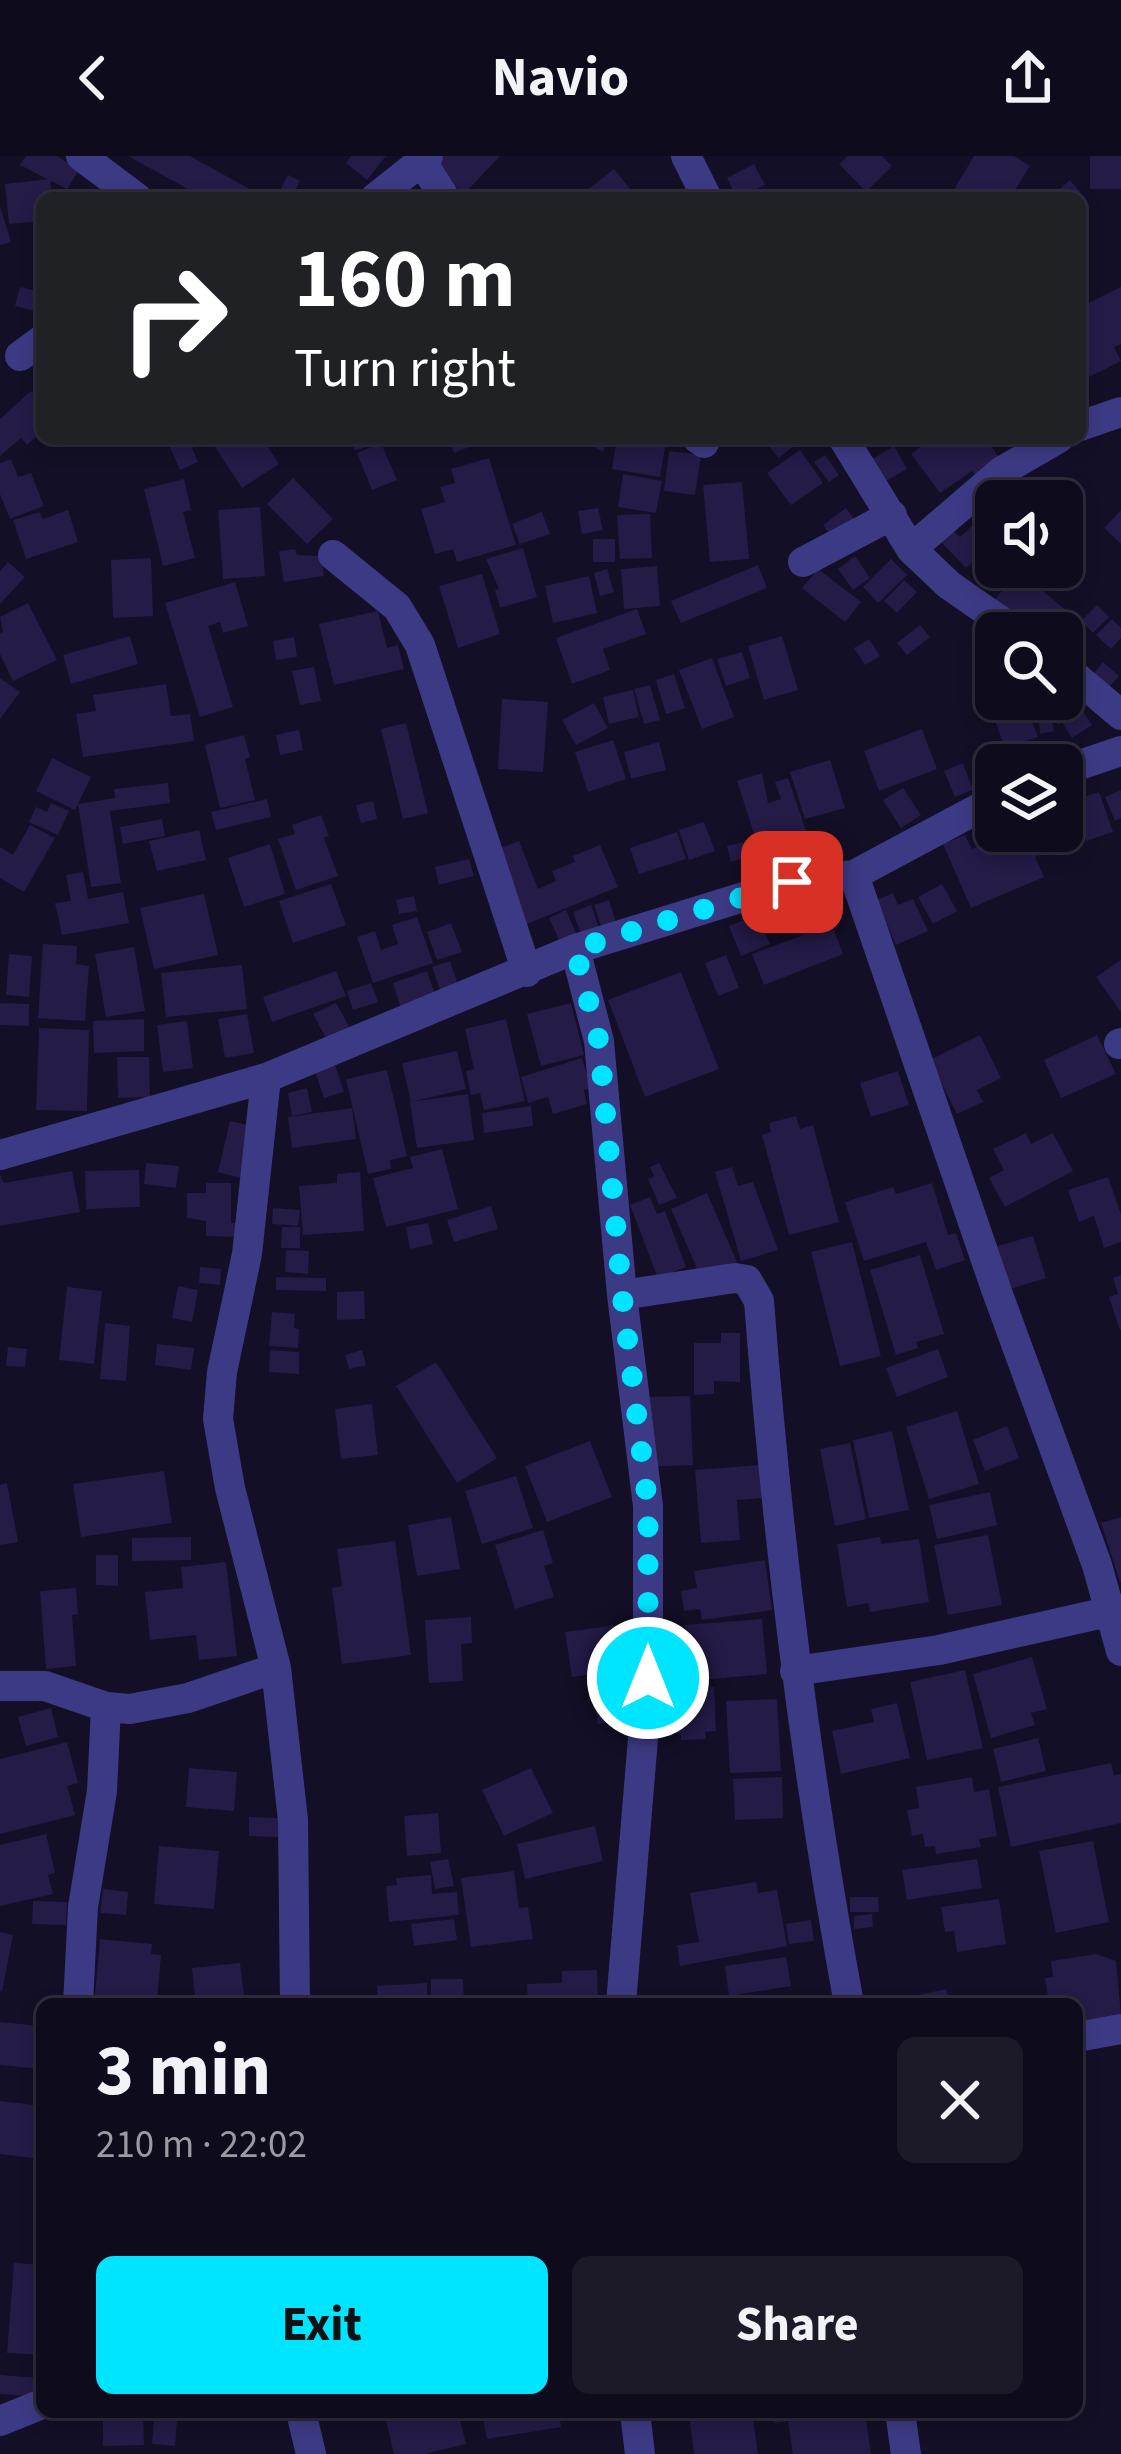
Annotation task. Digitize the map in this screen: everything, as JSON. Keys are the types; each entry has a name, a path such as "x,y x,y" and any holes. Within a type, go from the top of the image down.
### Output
{"street":[{"path":"81,156 129,192"},
{"path":"686,156 704,192"},
{"path":"384,192 425,159 442,192"},
{"path":"1086,424 1121,412"},
{"path":"847,444 911,549 988,612"},
{"path":"911,549 1002,471 1049,444"},
{"path":"803,562 892,515"},
{"path":"333,555 397,607 420,645 527,972"},
{"path":"1083,683 1121,715"},
{"path":"1083,764 1121,751"},
{"path":"0,1155 266,1078 575,949 792,882 854,874 975,810"},
{"path":"854,874 1116,1610 1121,1651"},
{"path":"575,949 599,1041 622,1294 648,1506 648,1678 622,1998"},
{"path":"266,1078 247,1254 222,1372 218,1419 230,1488 276,1668 293,1820 294,1990"},
{"path":"622,1294 735,1278 747,1280 759,1301 795,1671 848,1998"},
{"path":"795,1671 939,1650 1116,1610"},
{"path":"0,1686 45,1686 106,1707 156,1706 276,1668"},
{"path":"78,1998 83,1907 102,1791 106,1707"},
{"path":"1083,2036 1121,2029"},
{"path":"0,2421 36,2406"},
{"path":"302,2418 311,2454"},
{"path":"635,2418 640,2454"},
{"path":"901,2418 906,2454"}],"building":[{"path":"26,156 57,156 79,170 67,189 20,165"},
{"path":"128,156 190,156 255,192 193,192"},
{"path":"351,156 386,156 367,180 346,163"},
{"path":"441,156 500,156 466,192 433,165"},
{"path":"848,156 882,156 892,166 866,192 839,164"},
{"path":"974,156 1014,156 1030,166 1014,192 953,192"},
{"path":"1090,156 1121,156 1121,189 1090,189"},
{"path":"754,164 765,185 734,192 727,178"},
{"path":"614,169 633,192 585,192"},
{"path":"288,175 300,181 294,192 279,192"},
{"path":"50,179 51,192 36,192 36,222 9,224 5,184"},
{"path":"1070,180 1080,192 1056,192"},
{"path":"0,206 11,242 0,245"},
{"path":"20,287 36,291 36,311 15,306"},
{"path":"1121,287 1121,344 1114,347 1121,361 1089,377 1086,371 1086,304"},
{"path":"31,391 36,396 36,437 27,445 21,438 0,456 0,419"},
{"path":"169,444 200,444 192,448 198,462 180,470"},
{"path":"213,444 266,444 279,464 242,488"},
{"path":"381,444 397,480 372,490 357,453"},
{"path":"450,444 477,444 454,453"},
{"path":"616,444 666,444 660,477 612,469"},
{"path":"767,444 796,444 779,458"},
{"path":"925,444 989,444 1001,460 977,478 972,471 940,493 911,454"},
{"path":"894,446 907,469 881,484 868,462"},
{"path":"800,450 823,483 791,505 767,473"},
{"path":"669,451 701,455 695,495 664,491"},
{"path":"825,455 839,475 829,482 814,462"},
{"path":"489,458 516,545 457,562 453,549 435,554 421,509 445,502 440,487 455,483 451,469"},
{"path":"11,459 18,477 31,473 44,506 10,519 0,494 0,463"},
{"path":"623,474 662,481 656,513 618,507"},
{"path":"293,478 333,519 307,544 267,504"},
{"path":"184,479 191,510 183,512 195,558 163,566 144,489"},
{"path":"742,482 749,559 710,562 703,485"},
{"path":"260,507 265,576 223,579 218,510"},
{"path":"598,508 603,530 582,534 578,511"},
{"path":"846,508 858,524 835,541 823,525"},
{"path":"68,510 78,542 26,559 13,520 40,512 43,519"},
{"path":"1121,510 1121,544 1104,528"},
{"path":"542,512 550,534 520,544 512,524"},
{"path":"650,514 652,558 620,559 617,515"},
{"path":"975,525 975,560 966,568 941,542 953,531 960,537"},
{"path":"593,539 615,539 615,562 593,562"},
{"path":"523,548 537,597 500,608 495,590 499,589 486,559"},
{"path":"295,549 297,555 321,556 324,576 284,582 279,551"},
{"path":"855,556 870,578 853,590 838,569"},
{"path":"151,558 153,616 113,618 111,560"},
{"path":"891,559 907,575 878,603 863,587"},
{"path":"8,562 25,577 0,604 0,571"},
{"path":"758,565 767,588 681,623 671,601"},
{"path":"657,566 660,606 624,609 621,569"},
{"path":"607,569 614,592 600,596 594,573"},
{"path":"818,569 861,602 845,622 802,588"},
{"path":"482,574 500,634 458,648 439,586"},
{"path":"589,576 597,613 553,623 545,586"},
{"path":"904,580 917,592 897,613 884,601"},
{"path":"235,582 248,626 223,633 220,622 208,626 233,707 200,717 165,603"},
{"path":"1004,588 1039,588 1067,611 1010,612 995,599"},
{"path":"28,603 57,660 13,681 0,654 0,617"},
{"path":"1097,605 1109,617 1093,633 1083,619"},
{"path":"637,609 646,634 603,649 610,670 572,684 556,638"},
{"path":"378,611 387,648 398,645 404,669 334,685 319,624"},
{"path":"1112,619 1121,628 1121,638 1111,649 1096,635"},
{"path":"920,625 930,637 907,655 897,643"},
{"path":"130,636 138,664 71,684 63,655"},
{"path":"782,636 798,690 764,700 748,646"},
{"path":"294,637 297,657 276,660 273,641"},
{"path":"869,639 880,656 865,665 854,648"},
{"path":"742,652 750,678 726,686 717,659"},
{"path":"712,658 734,717 702,729 679,670"},
{"path":"1103,662 1119,676 1109,687 1093,674"},
{"path":"314,667 321,701 300,705 292,671"},
{"path":"674,674 685,708 666,714 656,680"},
{"path":"0,678 20,692 0,719"},
{"path":"166,684 171,716 190,714 194,741 83,757 76,714 96,711 93,695"},
{"path":"650,685 660,720 644,724 634,689"},
{"path":"633,690 639,717 609,724 603,697"},
{"path":"502,699 548,702 543,772 498,769"},
{"path":"594,703 608,728 576,745 562,720"},
{"path":"1083,712 1092,725 1072,738 1062,722 1058,725 1055,720 1083,720"},
{"path":"995,720 1032,720 1038,737 1004,744"},
{"path":"1039,720 1051,720 1054,731 1040,734"},
{"path":"406,723 428,813 403,819 381,729"},
{"path":"922,729 937,769 879,791 864,751"},
{"path":"299,730 303,750 280,755 276,735"},
{"path":"244,735 255,800 220,808 205,745"},
{"path":"613,740 626,779 588,792 575,752"},
{"path":"659,742 666,770 631,779 624,752"},
{"path":"52,758 91,777 75,810 36,791"},
{"path":"830,760 845,808 805,819 790,772"},
{"path":"963,763 973,790 955,797 944,771"},
{"path":"762,773 768,803 781,799 775,782 788,778 807,834 759,849 737,781"},
{"path":"168,783 170,803 110,811 121,883 91,887 78,804 115,798 114,789"},
{"path":"903,788 921,815 901,828 883,800"},
{"path":"1121,790 1121,818 1115,821 1105,797"},
{"path":"1099,792 1113,832 1086,841 1083,797"},
{"path":"267,799 271,817 216,830 211,812"},
{"path":"373,801 377,819 361,823 356,805"},
{"path":"51,803 69,811 58,835 29,822 36,807 47,812"},
{"path":"321,815 338,876 296,890 278,839 295,834 292,825"},
{"path":"162,819 165,836 123,844 120,827"},
{"path":"704,822 715,851 689,860 679,830"},
{"path":"30,825 55,838 24,892 0,878 0,847 13,855"},
{"path":"199,830 206,860 157,871 149,841"},
{"path":"677,832 686,859 639,874 630,848"},
{"path":"965,835 972,849 1048,852 1035,857 1044,877 971,908 943,844"},
{"path":"519,841 538,889 556,881 552,871 575,862 573,856 600,845 618,887 527,924 496,850"},
{"path":"743,842 747,857 731,862 727,846"},
{"path":"270,844 285,894 244,907 228,858"},
{"path":"469,859 474,876 439,885 435,867"},
{"path":"83,872 88,899 123,892 129,923 62,935 55,903 71,901 66,875"},
{"path":"331,884 346,925 293,943 279,901"},
{"path":"942,884 957,911 933,924 918,897"},
{"path":"893,893 898,905 913,899 928,931 896,945 877,900"},
{"path":"204,894 218,955 154,969 140,908"},
{"path":"414,896 417,911 399,914 396,900"},
{"path":"609,900 616,923 602,929 594,905"},
{"path":"824,904 843,954 764,985 752,954 803,935 795,915"},
{"path":"591,905 600,931 582,937 573,912"},
{"path":"566,910 578,938 562,946 549,918"},
{"path":"757,915 770,944 741,956 729,926"},
{"path":"417,917 433,963 373,983 357,937 375,931 381,950 398,944 392,925"},
{"path":"451,923 462,952 437,960 427,932"},
{"path":"43,944 77,946 76,964 89,966 85,1021 38,1018"},
{"path":"134,947 145,1011 106,1017 95,954"},
{"path":"9,954 32,956 29,997 6,995"},
{"path":"726,955 739,988 718,996 705,963"},
{"path":"1121,960 1121,1012 1096,977"},
{"path":"450,961 458,985 440,990 432,967"},
{"path":"242,965 247,1009 166,1017 161,973"},
{"path":"336,971 346,996 272,1022 263,997"},
{"path":"427,971 435,995 401,1009 393,983"},
{"path":"681,972 719,1069 645,1097 608,1000"},
{"path":"371,983 378,1002 353,1010 347,991"},
{"path":"0,1003 29,1004 29,1026 0,1025"},
{"path":"336,1003 350,1028 327,1040 313,1014"},
{"path":"571,1003 584,1055 541,1066 527,1014"},
{"path":"247,1014 254,1053 225,1058 218,1019"},
{"path":"144,1019 144,1051 94,1053 93,1021"},
{"path":"506,1019 525,1101 484,1110 480,1093 471,1095 466,1071 474,1069 465,1029"},
{"path":"187,1021 193,1068 163,1072 157,1025"},
{"path":"39,1028 89,1030 87,1111 36,1110"},
{"path":"980,1035 1001,1078 977,1090 983,1102 957,1114 930,1060"},
{"path":"1097,1035 1116,1074 1061,1098 1044,1060"},
{"path":"457,1051 466,1089 411,1102 402,1063"},
{"path":"117,1057 149,1057 150,1097 118,1098"},
{"path":"582,1058 591,1088 584,1090 587,1104 553,1114 548,1097 528,1103 521,1077"},
{"path":"334,1062 344,1092 324,1098 314,1068"},
{"path":"387,1070 407,1156 390,1160 391,1169 368,1174 346,1079"},
{"path":"898,1071 909,1105 871,1117 860,1083"},
{"path":"307,1088 312,1112 292,1116 288,1093"},
{"path":"468,1094 474,1140 417,1148 410,1102"},
{"path":"531,1106 533,1126 484,1133 482,1113"},
{"path":"352,1108 356,1139 292,1148 288,1117"},
{"path":"796,1116 800,1129 813,1125 839,1222 789,1235 762,1135 771,1132 769,1123"},
{"path":"230,1121 253,1126 241,1178 218,1172"},
{"path":"1026,1133 1031,1144 1053,1133 1073,1171 1005,1207 989,1178 1004,1170 993,1149"},
{"path":"442,1149 458,1209 386,1227 373,1178 413,1168 410,1157"},
{"path":"146,1163 179,1166 176,1188 144,1184"},
{"path":"659,1163 677,1198 659,1205 648,1179 654,1176 650,1167"},
{"path":"732,1167 738,1186 753,1182 778,1250 741,1261 715,1172"},
{"path":"139,1170 140,1207 86,1209 85,1171"},
{"path":"72,1171 80,1212 0,1226 0,1175 4,1183"},
{"path":"360,1172 364,1231 303,1235 299,1186 337,1183 337,1174"},
{"path":"1108,1177 1121,1214 1121,1242 1104,1248 1094,1216 1079,1222 1068,1190"},
{"path":"206,1183 231,1183 231,1223 239,1223 239,1237 206,1236 206,1221 187,1218 187,1193 206,1193"},
{"path":"932,1183 948,1235 956,1233 965,1260 936,1270 926,1242 864,1261 845,1202 893,1187 896,1194"},
{"path":"707,1193 737,1262 701,1278 671,1209"},
{"path":"650,1197 657,1214 665,1211 686,1267 658,1278 630,1205"},
{"path":"491,1206 498,1229 454,1242 447,1220"},
{"path":"273,1208 300,1210 298,1226 272,1224"},
{"path":"428,1223 433,1244 410,1249 406,1227"},
{"path":"282,1227 300,1227 300,1248 281,1248"},
{"path":"1033,1236 1046,1278 1007,1290 994,1247"},
{"path":"852,1242 881,1356 840,1366 811,1252"},
{"path":"286,1250 309,1251 308,1274 285,1272"},
{"path":"920,1255 944,1334 916,1342 918,1348 896,1355 870,1270"},
{"path":"200,1267 221,1269 220,1285 199,1283"},
{"path":"1121,1275 1120,1330 1109,1297 1118,1294 1113,1278"},
{"path":"276,1277 326,1278 326,1291 276,1290"},
{"path":"178,1286 198,1290 192,1322 172,1318"},
{"path":"67,1287 102,1291 94,1364 59,1360"},
{"path":"364,1291 365,1319 337,1320 337,1292"},
{"path":"272,1312 295,1314 298,1348 269,1346"},
{"path":"105,1323 130,1326 126,1381 100,1379"},
{"path":"721,1333 740,1333 740,1382 714,1381 714,1394 694,1395 694,1343 721,1343"},
{"path":"157,1344 194,1348 191,1370 155,1365"},
{"path":"8,1347 27,1349 25,1367 6,1366"},
{"path":"938,1349 948,1377 897,1397 886,1368"},
{"path":"270,1350 299,1352 299,1374 269,1372"},
{"path":"362,1350 366,1365 349,1369 345,1355"},
{"path":"436,1362 497,1458 457,1483 396,1386"},
{"path":"690,1396 693,1465 645,1467 643,1397"},
{"path":"372,1404 378,1455 341,1459 335,1409"},
{"path":"957,1411 979,1484 929,1499 906,1427"},
{"path":"1007,1426 1019,1458 985,1471 973,1440"},
{"path":"892,1431 909,1510 869,1518 853,1440"},
{"path":"590,1441 612,1497 547,1522 525,1466"},
{"path":"850,1443 866,1519 835,1526 820,1449"},
{"path":"760,1465 763,1498 737,1500 740,1540 701,1543 695,1470"},
{"path":"164,1471 172,1523 81,1537 73,1484"},
{"path":"516,1476 533,1528 482,1544 465,1491"},
{"path":"7,1483 18,1542 0,1545 0,1485"},
{"path":"990,1492 997,1525 937,1539 929,1505"},
{"path":"451,1517 460,1569 417,1576 408,1525"},
{"path":"1121,1517 1121,1582 1120,1582 1101,1523"},
{"path":"543,1530 553,1563 544,1566 554,1597 515,1609 495,1545"},
{"path":"988,1535 1002,1605 948,1615 934,1545"},
{"path":"191,1537 191,1560 132,1561 132,1538"},
{"path":"880,1537 881,1544 919,1539 929,1602 870,1612 868,1603 847,1607 837,1544"},
{"path":"395,1541 411,1655 342,1664 332,1588 342,1586 337,1549"},
{"path":"96,1555 118,1555 118,1586 96,1585"},
{"path":"765,1560 772,1610 702,1620 700,1609 684,1611 681,1591 697,1588 694,1571"},
{"path":"226,1562 237,1656 199,1660 196,1635 150,1640 145,1592 183,1588 181,1567"},
{"path":"76,1588 78,1614 72,1615 76,1666 46,1669 40,1591"},
{"path":"471,1617 472,1643 461,1644 463,1681 429,1683 425,1620"},
{"path":"762,1619 767,1674 690,1681 685,1625"},
{"path":"617,1625 620,1644 637,1642 639,1658 623,1661 626,1684 596,1689 593,1674 572,1677 565,1632"},
{"path":"1032,1657 1047,1709 1031,1713 1035,1725 991,1738 973,1674"},
{"path":"965,1670 983,1748 927,1760 910,1682"},
{"path":"714,1687 716,1731 705,1732 706,1739 681,1740 681,1733 674,1733 672,1689"},
{"path":"625,1689 629,1719 598,1724 593,1693"},
{"path":"777,1699 781,1771 730,1773 726,1701"},
{"path":"897,1703 910,1758 841,1774 832,1731 874,1722 871,1709"},
{"path":"51,1708 58,1737 26,1746 18,1717"},
{"path":"1038,1738 1046,1771 1001,1782 993,1749"},
{"path":"67,1742 78,1783 67,1786 75,1815 0,1834 0,1759"},
{"path":"1111,1763 1114,1775 1121,1774 1121,1823 1011,1847 998,1787"},
{"path":"189,1768 237,1772 234,1811 186,1807"},
{"path":"531,1768 553,1813 504,1836 482,1790"},
{"path":"782,1777 783,1818 735,1820 733,1779"},
{"path":"972,1777 974,1792 989,1789 997,1836 979,1839 981,1847 936,1854 935,1846 925,1847 923,1834 912,1836 907,1810 919,1808 916,1787"},
{"path":"438,1813 441,1853 407,1856 404,1816"},
{"path":"249,1817 278,1818 278,1837 249,1836"},
{"path":"595,1826 603,1861 525,1879 517,1844"},
{"path":"46,1834 55,1873 48,1875 53,1894 0,1906 0,1845"},
{"path":"1093,1841 1109,1922 1056,1933 1039,1851"},
{"path":"159,1846 219,1851 214,1909 154,1904"},
{"path":"448,1859 454,1886 435,1889 430,1862"},
{"path":"977,1859 982,1888 907,1900 902,1870"},
{"path":"514,1871 519,1908 528,1907 533,1939 471,1947 461,1878"},
{"path":"431,1875 432,1894 457,1892 459,1915 389,1922 386,1886 397,1885 396,1878"},
{"path":"756,1882 758,1893 777,1890 787,1946 680,1966 677,1945 699,1942 690,1893"},
{"path":"103,1889 128,1892 126,1915 100,1913"},
{"path":"850,1897 878,1897 879,1912 850,1912"},
{"path":"999,1899 1006,1944 957,1952 954,1931 945,1932 941,1907"},
{"path":"33,1901 67,1902 66,1925 32,1924"},
{"path":"872,1914 873,1927 854,1929 854,1916"},
{"path":"454,1919 457,1940 414,1946 411,1924"},
{"path":"811,1920 814,1941 789,1944 786,1924"},
{"path":"0,1932 13,1935 2,1992 0,1991"},
{"path":"100,1939 152,1944 151,1954 161,1955 157,1998 95,1996"},
{"path":"1096,1954 1116,1961 1121,2015 1083,2021 1083,1998 1048,1998 1045,1978 1053,1977 1051,1961"},
{"path":"786,1957 791,1986 729,1996 725,1966"},
{"path":"240,1963 244,1998 195,1998 192,1968"},
{"path":"597,1970 598,1998 528,1998 527,1984 562,1983 562,1971"},
{"path":"431,1979 463,1979 464,1998 431,1998"},
{"path":"427,1983 428,1998 378,1998 377,1986"},
{"path":"946,1989 948,1998 906,1998"},
{"path":"0,2022 36,2025 36,2068 0,2065"},
{"path":"0,2101 36,2105 36,2158 0,2154"},
{"path":"14,2263 36,2265 36,2355 7,2353"},
{"path":"0,2375 36,2378 36,2397 0,2394"},
{"path":"103,2418 143,2418 144,2445 103,2446"},
{"path":"385,2418 460,2418 466,2444 425,2454 394,2454"},
{"path":"483,2418 560,2418 561,2427 487,2439"},
{"path":"690,2418 753,2418 758,2454 694,2454"},
{"path":"774,2418 866,2418 871,2454 793,2454 788,2421 775,2423"},
{"path":"154,2419 177,2421 175,2446 152,2444"}],"route":[{"path":"648,1678 648,1506 622,1294 599,1041 575,949 792,882"}]}
